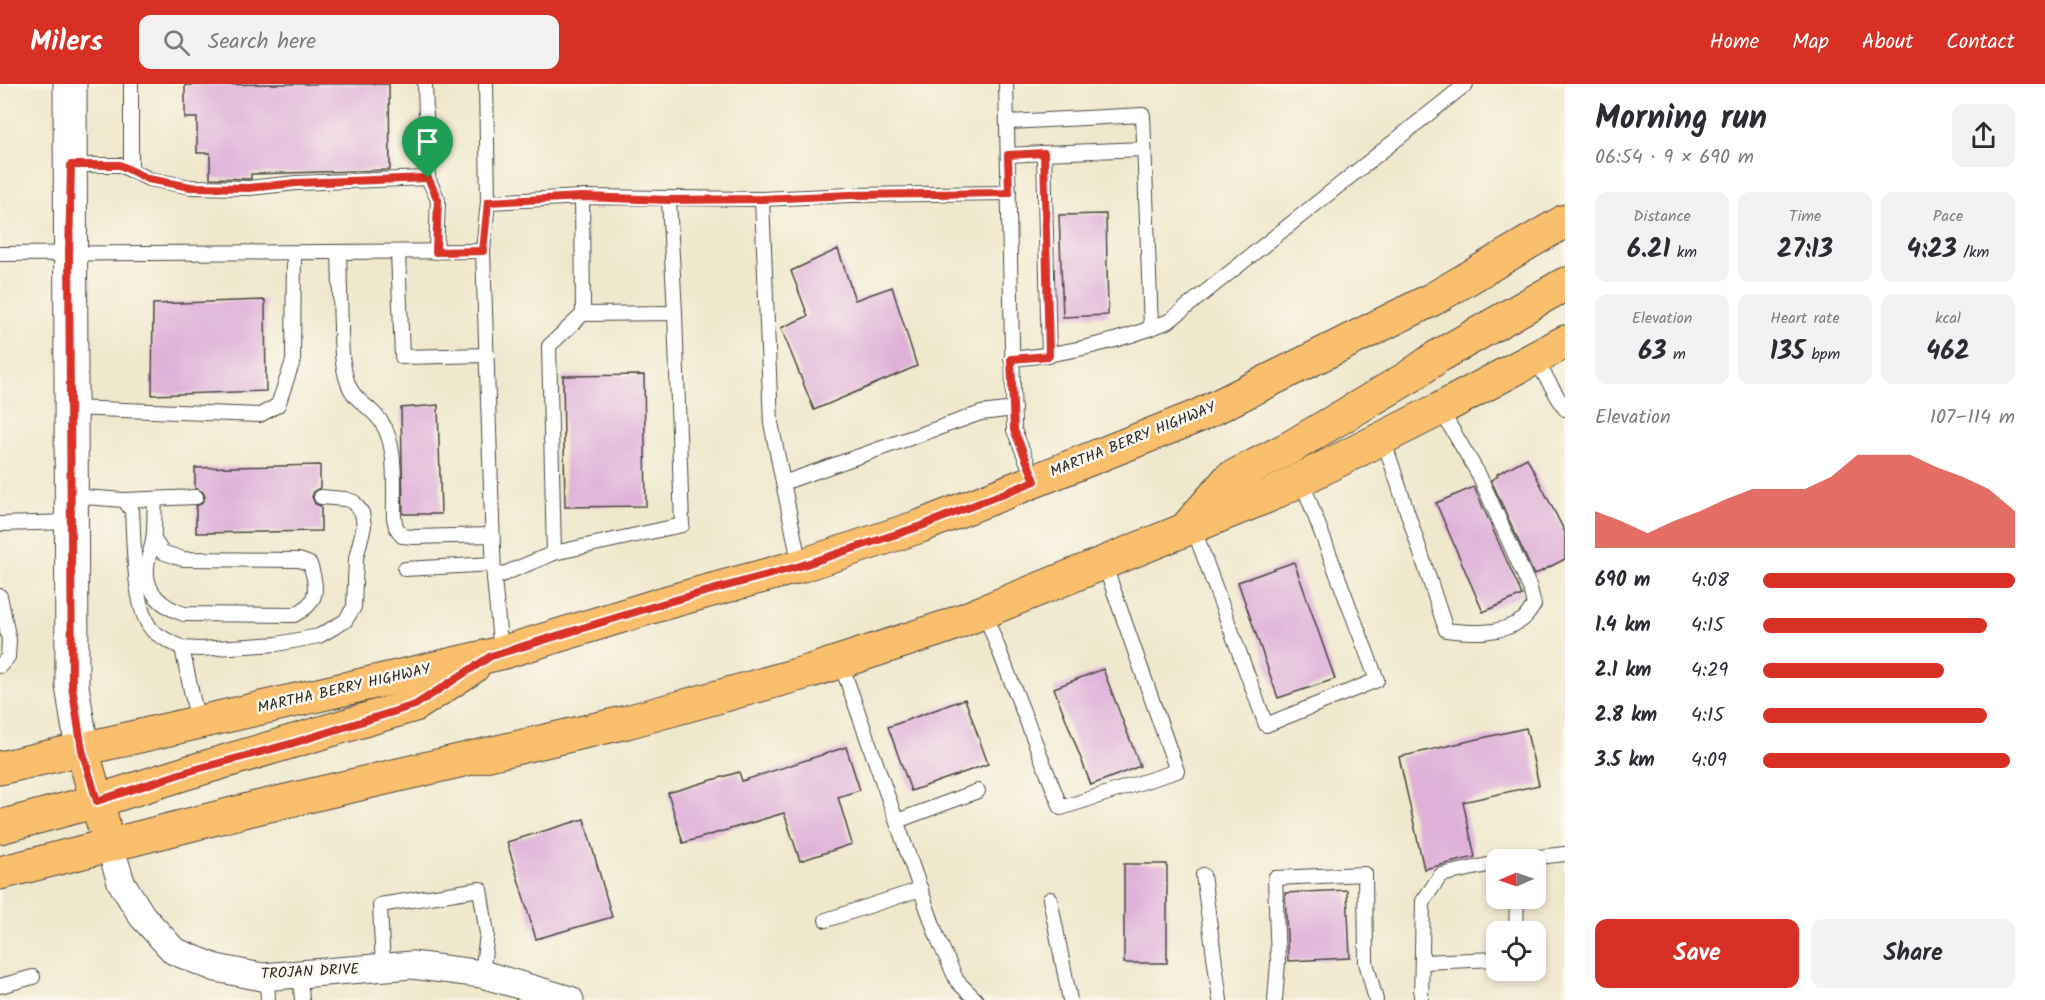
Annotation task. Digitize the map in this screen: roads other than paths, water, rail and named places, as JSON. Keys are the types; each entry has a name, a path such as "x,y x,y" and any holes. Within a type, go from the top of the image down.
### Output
{"main road":[{"name":"MARTHA BERRY HIGHWAY","path":"0,768 496,654 668,602 800,566 921,526 1208,410 1433,299 1565,221"},
{"path":"1188,529 1229,479 1291,447 1409,377 1437,357 1565,284"},
{"path":"0,873 255,808 627,722 840,661 946,627 1268,496 1440,409 1565,342"},
{"path":"0,827 97,801 186,772 290,744 415,705 496,654"},
{"path":"82,750 110,846"}],"street":[{"path":"70,84 72,686 82,750"},
{"name":"TROJAN DRIVE","path":"110,846 121,882 142,916 174,951 268,988 301,987 382,968 412,965 482,974 570,1000"}],"lane":[{"path":"131,84 131,170"},
{"path":"425,84 428,178 438,200 436,252"},
{"path":"486,84 488,202 483,251 496,654"},
{"path":"1006,84 1014,430 1035,481"},
{"path":"1011,359 1049,356 1120,339 1169,321 1466,84"},
{"path":"1008,122 1143,115 1151,328"},
{"path":"1008,155 1144,149"},
{"path":"1044,153 1049,356"},
{"path":"71,165 120,165 148,179 191,187 249,188 296,183 428,178"},
{"path":"488,202 582,197 669,200 1009,193"},
{"path":"582,197 583,314"},
{"path":"762,199 771,423 800,566"},
{"path":"405,569 494,571 554,553 682,525 669,200"},
{"path":"0,254 483,251"},
{"path":"398,252 402,357 487,355"},
{"path":"70,408 261,415 278,405 292,361 294,253"},
{"path":"339,253 342,351 345,373 351,391 360,403 381,421 388,433 392,446 396,527 402,536 414,537 492,535"},
{"path":"554,553 549,346 583,314 675,313"},
{"path":"1535,359 1565,410"},
{"path":"1383,438 1446,630 1473,633 1504,628 1524,620 1534,605 1530,588 1479,475 1440,409"},
{"path":"783,483 981,413 1014,410"},
{"path":"1188,529 1266,725 1377,680 1301,479"},
{"path":"0,524 124,500 196,497"},
{"path":"124,500 132,511 138,597 145,618 153,631 182,648 200,649 277,644 319,636 345,621 354,607 356,558 364,526 362,513 354,502 321,497"},
{"path":"153,538 162,552 183,559 299,560 310,564 316,588 313,601 304,610 294,615 184,614 168,609 156,597 148,584 146,569 153,538 155,499"},
{"path":"984,612 1061,808 1177,771 1104,563"},
{"path":"0,596 9,640 8,657 0,666"},
{"path":"182,648 198,723"},
{"path":"840,661 938,939 957,981 976,1000"},
{"path":"897,821 978,791"},
{"path":"1546,856 1565,854"},
{"path":"1420,1000 1422,901 1441,875 1486,865"},
{"path":"1275,1000 1278,962 1275,878 1365,874 1366,962 1376,1000"},
{"path":"1203,875 1220,1000"},
{"path":"382,968 380,905 480,889 487,934 482,974"},
{"path":"826,921 921,889"},
{"path":"1050,899 1070,1000"},
{"path":"1422,962 1486,959"},
{"path":"0,986 33,977"}]}
